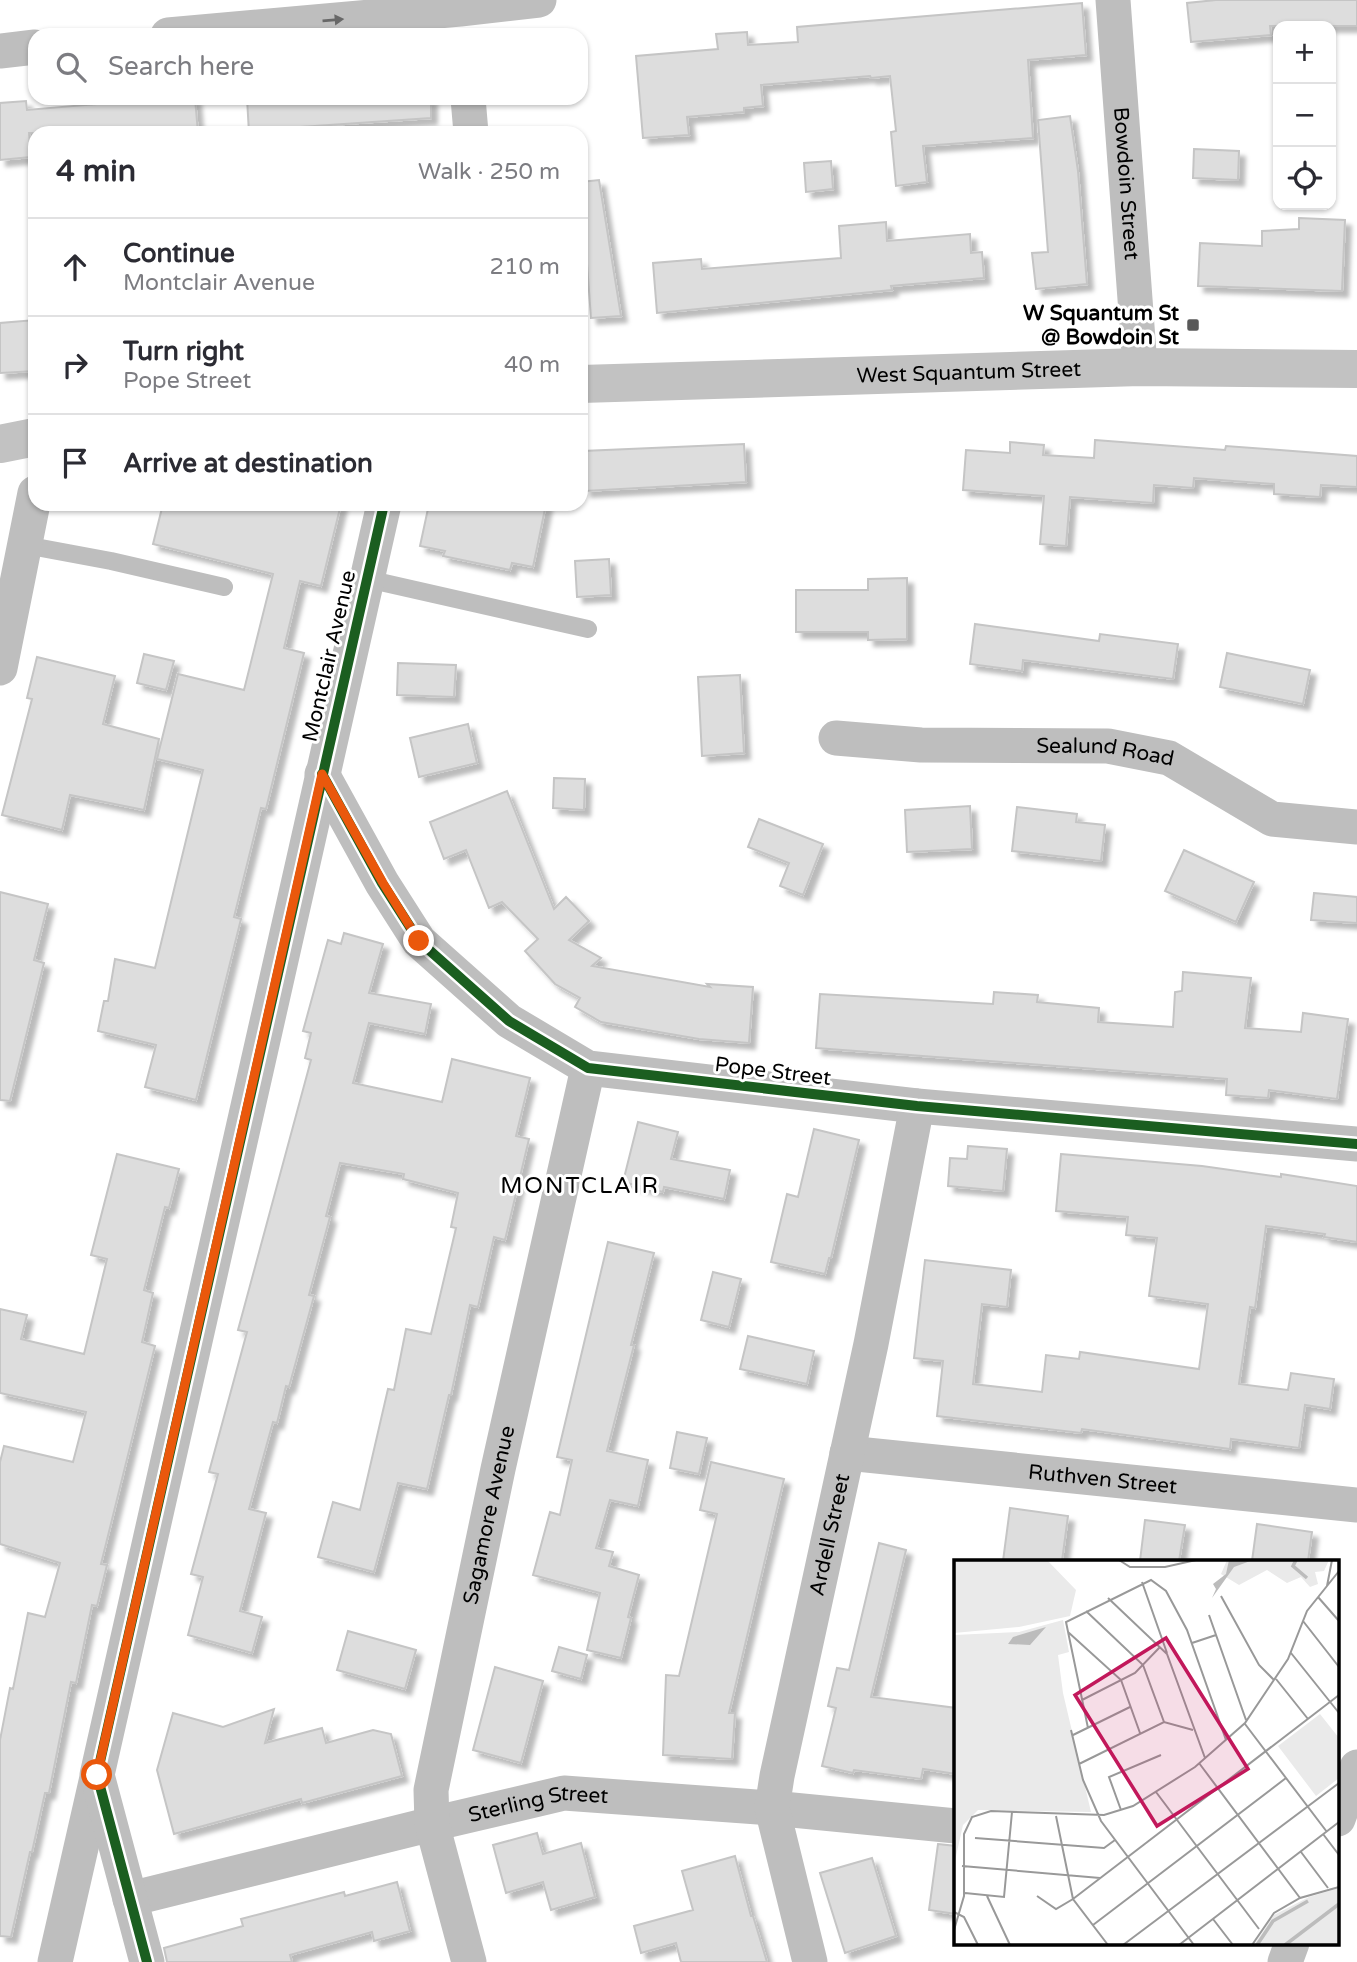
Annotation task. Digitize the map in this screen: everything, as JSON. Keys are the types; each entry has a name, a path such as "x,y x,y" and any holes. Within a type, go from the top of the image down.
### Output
{"main road":[{"name":"West Squantum Street","path":"588,384 1140,367 1357,369"},
{"path":"0,444 28,439"}],"street":[{"path":"270,28 460,15 539,0"},
{"name":"Bowdoin Street","path":"1113,0 1140,367"},
{"path":"0,51 28,48"},
{"path":"469,105 470,126"},
{"path":"0,668 32,511"},
{"name":"Montclair Avenue","path":"146,1962 97,1775 382,511"},
{"name":"Sealund Road","path":"836,738 921,745 1108,746 1169,758 1272,820 1357,827"},
{"name":"Pope Street","path":"322,774 419,941 509,1021 588,1068 917,1106 1357,1144"},
{"name":"Sagamore Avenue","path":"469,1962 432,1824 430,1790 498,1469 588,1068"},
{"name":"Ardell Street","path":"810,1962 772,1808 871,1344 917,1106"},
{"name":"Ruthven Street","path":"847,1453 1357,1505"},
{"path":"1340,1814 1357,1767"},
{"path":"55,1962 97,1775"},
{"name":"Sterling Street","path":"130,1899 564,1793 772,1808 954,1826"},
{"path":"1285,1962 1292,1944"}],"lane":[{"path":"25,545 111,561 224,587"},
{"path":"367,579 589,629"}],"building":[{"path":"1216,0 1357,0 1357,26 1336,26 1336,21 1273,21 1273,26 1270,26 1271,35 1191,42 1187,3"},
{"path":"1082,3 1086,55 1028,60 1033,138 923,146 927,182 896,186 891,132 896,131 890,76 761,85 763,106 744,108 744,112 687,117 689,135 643,138 636,56 718,49 716,34 747,32 748,45 798,42 797,27"},
{"path":"26,101 27,110 86,105 196,105 197,126 28,126 28,157 0,160 0,103"},
{"path":"247,105 431,105 431,118 315,126 249,126"},
{"path":"1070,116 1078,171 1087,284 1036,289 1032,253 1048,252 1038,120"},
{"path":"1194,149 1239,151 1238,180 1193,178"},
{"path":"831,161 833,189 806,192 804,163"},
{"path":"599,180 621,316 591,318 588,277 588,181"},
{"path":"1299,218 1345,220 1342,291 1198,286 1200,243 1262,246 1262,231 1299,229"},
{"path":"886,222 887,241 970,234 971,253 982,252 984,278 891,286 892,290 657,313 653,263 701,259 702,269 841,258 839,226"},
{"path":"28,321 28,371 0,373 0,323"},
{"path":"1095,440 1357,456 1357,487 1321,485 1320,497 1274,494 1274,484 1194,478 1193,488 1154,485 1153,503 1070,497 1066,546 1040,544 1044,496 963,490 966,450 1010,453 1010,442 1044,445 1043,455 1094,458"},
{"path":"744,444 746,482 588,491 588,451"},
{"path":"161,511 339,511 321,586 300,581 284,648 304,653 266,809 261,808 234,917 241,919 196,1100 145,1087 156,1045 98,1031 104,1001 108,1001 115,959 155,968 203,770 157,759 178,674 244,690 273,574 153,544"},
{"path":"428,511 545,511 533,567 512,563 510,570 443,556 445,551 420,546"},
{"path":"609,559 611,595 577,597 575,561"},
{"path":"907,578 907,639 868,640 868,632 796,632 796,590 868,590 868,579"},
{"path":"975,624 1099,641 1100,634 1178,644 1173,679 1023,660 1022,671 970,664"},
{"path":"1227,653 1310,670 1303,704 1220,687"},
{"path":"144,654 174,661 166,690 137,683"},
{"path":"37,657 115,676 103,724 159,739 144,810 70,795 62,830 2,815 32,699 27,698"},
{"path":"398,663 456,665 454,697 397,695"},
{"path":"740,675 744,753 702,756 698,677"},
{"path":"468,724 477,763 419,777 410,738"},
{"path":"554,778 585,779 584,810 553,808"},
{"path":"507,791 554,909 566,897 589,921 569,940 601,958 592,966 710,987 707,984 753,987 749,1043 699,1039 601,1022 575,1007 580,998 555,984 525,951 538,939 502,902 489,908 466,850 444,859 430,822"},
{"path":"970,806 972,849 907,852 905,810"},
{"path":"1017,807 1077,814 1076,822 1105,825 1101,861 1012,851"},
{"path":"759,819 823,844 803,895 780,886 789,863 748,847"},
{"path":"1184,850 1254,882 1236,922 1165,891"},
{"path":"0,892 48,904 34,960 44,963 10,1101 0,1100"},
{"path":"1314,893 1357,897 1357,923 1311,920"},
{"path":"344,933 383,944 369,993 431,1004 425,1034 369,1023 353,1083 442,1102 452,1059 530,1078 516,1136 529,1139 505,1240 494,1237 478,1307 470,1305 427,1489 398,1483 374,1572 318,1557 333,1502 360,1510 388,1389 394,1390 406,1329 431,1334 456,1228 451,1227 458,1193 403,1179 404,1174 340,1163 326,1216 330,1217 309,1295 314,1296 289,1387 286,1386 277,1423 273,1422 249,1509 266,1513 240,1611 262,1617 252,1653 188,1635 203,1577 191,1574 218,1474 209,1472 247,1332 238,1330 311,1060 305,1058 311,1033 303,1031 328,940 341,944"},
{"path":"1183,972 1251,978 1245,1028 1301,1032 1303,1013 1348,1019 1337,1099 1269,1090 1268,1098 1226,1095 1227,1079 816,1048 820,994 993,1004 994,992 1038,995 1037,1002 1099,1008 1098,1022 1173,1027 1175,992 1182,991"},
{"path":"638,1122 678,1132 671,1159 730,1170 724,1199 664,1187 663,1192 623,1182"},
{"path":"814,1129 859,1140 825,1274 771,1262 787,1194 798,1197"},
{"path":"968,1146 1007,1149 1003,1191 948,1186 950,1158 967,1159"},
{"path":"117,1154 179,1169 169,1208 165,1207 144,1290 153,1293 142,1342 155,1346 101,1564 107,1565 97,1606 92,1605 76,1683 71,1682 49,1793 45,1793 11,1937 0,1936 0,1740 28,1613 45,1617 60,1563 0,1544 0,1462 4,1446 73,1462 86,1412 0,1393 0,1309 27,1315 21,1339 84,1354 107,1259 91,1255"},
{"path":"1061,1154 1202,1166 1281,1177 1281,1174 1357,1186 1357,1242 1324,1237 1325,1234 1266,1226 1255,1308 1250,1307 1239,1384 1288,1390 1291,1373 1334,1379 1330,1409 1305,1405 1299,1448 1231,1439 1230,1449 1082,1429 1081,1433 937,1416 943,1361 914,1358 925,1260 1011,1270 1007,1307 982,1304 973,1384 1042,1392 1046,1355 1079,1359 1080,1352 1199,1369 1208,1304 1149,1296 1157,1238 1126,1235 1128,1217 1056,1211"},
{"path":"608,1242 654,1253 607,1451 648,1460 638,1506 610,1500 596,1548 613,1552 609,1566 639,1575 621,1658 587,1650 600,1593 533,1575 550,1512 560,1515 572,1460 557,1457"},
{"path":"713,1272 741,1279 729,1327 701,1320"},
{"path":"748,1336 814,1351 807,1384 740,1369"},
{"path":"677,1432 707,1438 699,1474 670,1468"},
{"path":"711,1462 784,1479 729,1713 735,1713 732,1759 663,1755 666,1675 679,1676 717,1514 700,1510"},
{"path":"1010,1508 1068,1516 1062,1560 1003,1560"},
{"path":"1145,1520 1185,1525 1179,1560 1140,1560"},
{"path":"1257,1524 1312,1532 1308,1560 1252,1560"},
{"path":"879,1543 906,1550 871,1697 954,1708 954,1774 923,1769 921,1779 854,1770 853,1773 822,1766 836,1708 828,1706 837,1668 849,1670"},
{"path":"348,1631 416,1650 405,1689 337,1670"},
{"path":"559,1647 587,1655 581,1679 552,1671"},
{"path":"495,1667 543,1681 521,1763 473,1750"},
{"path":"274,1709 265,1743 322,1728 326,1743 373,1730 391,1734 402,1776 302,1803 301,1799 174,1834 157,1770 173,1713 223,1727"},
{"path":"537,1833 543,1854 581,1843 595,1897 551,1910 543,1882 506,1893 493,1845"},
{"path":"938,1844 954,1846 954,1914 929,1910"},
{"path":"735,1856 767,1962 681,1962 676,1943 641,1953 634,1926 693,1910 682,1871"},
{"path":"872,1858 896,1936 845,1953 820,1873"},
{"path":"397,1882 410,1931 374,1941 372,1932 290,1955 292,1962 167,1962 164,1948 243,1926 241,1919 344,1892 345,1896"}],"cycle path":[{"path":"147,1962 97,1775 382,511"},
{"path":"322,774 382,883 419,941 509,1021 588,1068 917,1106 1357,1144"}],"place":[{"name":"W Squantum St @ Bowdoin St","path":"1193,325"}],"district":[{"name":"MONTCLAIR","path":"580,1185"}],"route":[{"path":"97,1775 322,774 419,941"}]}
